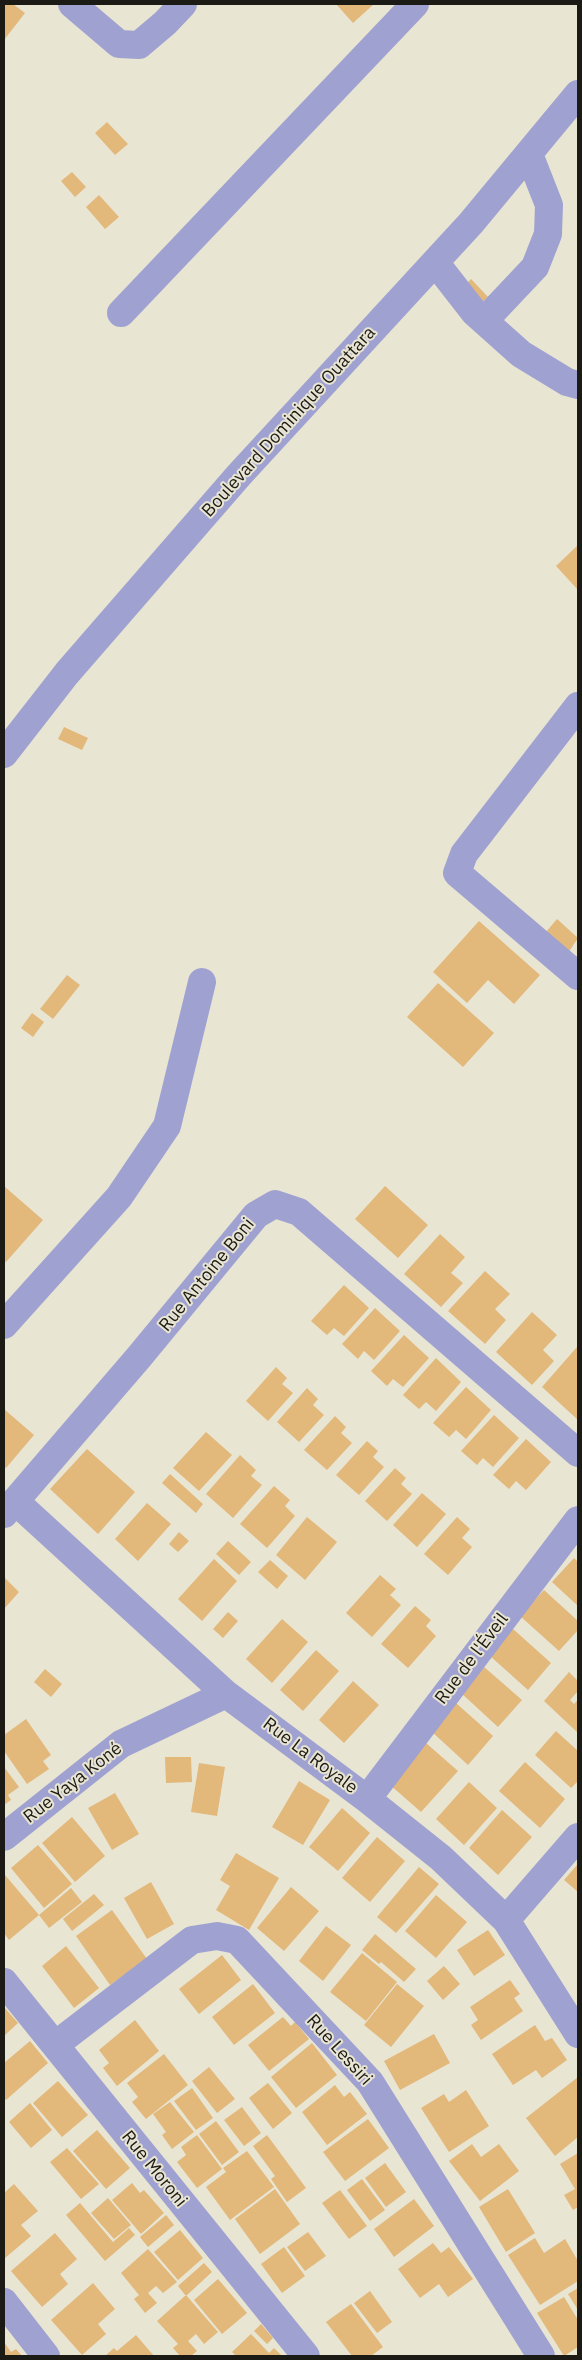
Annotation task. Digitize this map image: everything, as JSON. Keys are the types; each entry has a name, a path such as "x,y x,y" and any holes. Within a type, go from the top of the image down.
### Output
{"street":[{"path":"72,4 119,44 139,45 165,23 183,4"},
{"path":"121,313 415,4"},
{"name":"Boulevard Dominique Ouattara","path":"4,754 67,673 239,474 471,223 578,94"},
{"path":"484,321 535,267 548,234 549,205 529,154"},
{"path":"435,262 474,312 521,354 567,382 578,385"},
{"path":"578,706 464,854 457,873 578,976"},
{"path":"4,1325 119,1197 167,1126 202,982"},
{"name":"Rue Antoine Boni","path":"9,1507 139,1357 256,1214 275,1204 299,1212 578,1453"},
{"name":"Rue La Royale","path":"9,1507 226,1694 367,1799 441,1858 506,1920 578,2034"},
{"name":"Rue de l'Éveil","path":"367,1799 578,1520"},
{"name":"Rue Yaya Koné","path":"4,1837 121,1744 226,1694"},
{"path":"506,1920 578,1837"},
{"name":"Rue Lessiri","path":"55,2045 192,1940 217,1936 237,1940 370,2082 542,2356"},
{"name":"Rue Moroni","path":"4,1982 306,2356"},
{"path":"4,2302 46,2356"}],"building":[{"path":"4,4 13,4 25,13 4,40"},
{"path":"336,4 374,4 353,23"},
{"path":"107,122 128,144 115,155 95,133"},
{"path":"72,172 86,187 75,197 61,181"},
{"path":"99,195 119,217 105,229 86,207"},
{"path":"471,279 488,297 475,309 459,291"},
{"path":"578,545 578,590 556,566"},
{"path":"64,727 88,738 82,750 58,739"},
{"path":"557,919 578,938 568,953 546,932"},
{"path":"479,921 540,975 514,1004 488,980 467,1003 433,972"},
{"path":"67,975 80,985 53,1019 40,1009"},
{"path":"438,983 494,1033 463,1067 407,1017"},
{"path":"32,1013 44,1022 33,1037 21,1028"},
{"path":"4,1186 43,1220 6,1262 4,1260"},
{"path":"385,1186 428,1225 398,1258 355,1219"},
{"path":"440,1234 465,1257 451,1273 463,1283 441,1307 404,1274"},
{"path":"485,1271 510,1294 495,1309 506,1320 485,1344 448,1311"},
{"path":"344,1285 369,1308 344,1336 334,1328 327,1335 311,1321"},
{"path":"375,1308 400,1331 374,1360 364,1351 358,1359 342,1344"},
{"path":"532,1312 557,1335 543,1350 554,1361 532,1385 496,1352"},
{"path":"404,1335 429,1358 403,1387 393,1379 387,1386 371,1371"},
{"path":"578,1348 578,1420 542,1387"},
{"path":"436,1358 461,1382 436,1411 426,1402 419,1409 403,1395"},
{"path":"276,1367 287,1378 282,1384 293,1393 268,1421 246,1401"},
{"path":"466,1387 491,1410 466,1439 456,1430 449,1437 433,1423"},
{"path":"307,1388 318,1399 313,1405 324,1415 299,1442 277,1422"},
{"path":"4,1409 34,1435 6,1468 4,1466"},
{"path":"494,1415 519,1438 493,1467 483,1458 477,1465 461,1451"},
{"path":"335,1416 346,1427 341,1433 352,1443 327,1470 304,1450"},
{"path":"206,1432 232,1455 199,1491 173,1468"},
{"path":"526,1439 551,1462 526,1490 516,1481 509,1489 493,1475"},
{"path":"367,1441 378,1451 373,1457 384,1467 359,1495 336,1475"},
{"path":"87,1449 135,1492 98,1534 50,1489"},
{"path":"240,1455 256,1470 251,1476 262,1485 233,1518 206,1494"},
{"path":"395,1468 406,1478 401,1484 412,1494 387,1521 365,1501"},
{"path":"170,1474 203,1504 196,1513 162,1483"},
{"path":"274,1486 290,1500 285,1506 295,1516 267,1548 240,1524"},
{"path":"422,1493 446,1514 417,1547 393,1525"},
{"path":"147,1503 171,1524 138,1561 115,1539"},
{"path":"307,1517 337,1542 305,1580 276,1555"},
{"path":"457,1517 470,1529 462,1538 472,1547 448,1575 424,1554"},
{"path":"179,1532 189,1541 178,1552 169,1544"},
{"path":"228,1541 251,1562 239,1575 216,1554"},
{"path":"574,1558 578,1562 578,1606 552,1582"},
{"path":"214,1559 237,1581 202,1621 178,1599"},
{"path":"270,1560 288,1576 277,1589 258,1572"},
{"path":"380,1575 396,1589 390,1595 401,1605 372,1637 346,1613"},
{"path":"4,1577 19,1592 4,1609"},
{"path":"544,1590 578,1621 578,1630 559,1651 520,1616"},
{"path":"415,1606 431,1620 426,1626 436,1636 408,1668 381,1644"},
{"path":"228,1612 238,1621 223,1638 213,1629"},
{"path":"282,1619 308,1642 272,1683 246,1659"},
{"path":"512,1628 551,1663 528,1690 489,1655"},
{"path":"316,1650 339,1671 303,1711 280,1690"},
{"path":"483,1666 522,1700 498,1727 460,1692"},
{"path":"45,1669 62,1684 51,1697 34,1682"},
{"path":"569,1672 578,1681 578,1691 570,1700 574,1704 578,1700 577,1732 544,1701"},
{"path":"353,1681 379,1705 344,1743 319,1720"},
{"path":"456,1703 493,1736 468,1765 431,1731"},
{"path":"26,1719 51,1755 43,1761 49,1769 27,1784 4,1751 4,1735"},
{"path":"556,1731 578,1751 578,1781 571,1788 535,1755"},
{"path":"426,1743 458,1771 421,1812 389,1784"},
{"path":"165,1757 191,1757 192,1782 166,1783"},
{"path":"525,1762 565,1799 540,1828 499,1791"},
{"path":"199,1763 225,1767 217,1816 191,1812"},
{"path":"4,1767 19,1787 8,1795 11,1800 4,1805"},
{"path":"299,1781 330,1800 303,1845 272,1827"},
{"path":"469,1782 497,1808 464,1845 436,1819"},
{"path":"115,1793 139,1834 112,1850 88,1808"},
{"path":"342,1808 370,1833 338,1871 309,1847"},
{"path":"502,1810 532,1837 498,1875 469,1848"},
{"path":"72,1817 105,1856 75,1882 42,1843"},
{"path":"377,1837 405,1861 370,1902 342,1878"},
{"path":"38,1845 72,1884 44,1908 11,1868"},
{"path":"236,1853 279,1878 249,1930 216,1910 230,1886 220,1880"},
{"path":"578,1864 578,1892 564,1880"},
{"path":"419,1867 439,1884 396,1933 377,1917"},
{"path":"5,1875 39,1915 9,1940 4,1933"},
{"path":"151,1882 174,1924 147,1939 124,1898"},
{"path":"291,1887 319,1911 284,1951 257,1928"},
{"path":"71,1888 82,1902 49,1928 39,1915"},
{"path":"94,1894 104,1905 72,1931 63,1919"},
{"path":"436,1895 467,1922 436,1958 405,1931"},
{"path":"112,1910 147,1959 110,1985 76,1936"},
{"path":"326,1926 351,1945 323,1981 299,1961"},
{"path":"488,1930 505,1955 474,1976 457,1950"},
{"path":"375,1934 416,1969 404,1982 381,1962 379,1964 362,1950"},
{"path":"66,1946 99,1988 74,2008 42,1966"},
{"path":"362,1953 397,1982 366,2021 330,1992"},
{"path":"222,1955 241,1980 199,2014 179,1989"},
{"path":"444,1966 460,1984 443,2000 427,1981"},
{"path":"510,1980 520,1994 514,1998 523,2011 481,2040 471,2025 478,2020 470,2007"},
{"path":"253,1984 275,2013 234,2045 212,2017"},
{"path":"397,1984 424,2006 391,2047 364,2025"},
{"path":"4,2007 18,2023 4,2036"},
{"path":"283,2017 291,2026 295,2022 309,2039 269,2071 248,2045"},
{"path":"135,2020 159,2051 117,2086 103,2068 109,2063 99,2050"},
{"path":"535,2025 545,2041 552,2038 567,2060 542,2078 536,2070 513,2085 492,2054"},
{"path":"434,2034 450,2063 400,2090 384,2061"},
{"path":"30,2041 48,2063 6,2100 4,2098 4,2063"},
{"path":"312,2043 337,2075 296,2108 271,2077"},
{"path":"164,2054 188,2085 146,2119 132,2102 138,2097 127,2083"},
{"path":"209,2067 235,2099 217,2113 192,2081"},
{"path":"578,2077 578,2137 555,2156 526,2118"},
{"path":"58,2081 88,2115 62,2137 33,2103"},
{"path":"268,2083 292,2113 273,2129 249,2098"},
{"path":"335,2085 344,2097 350,2092 367,2114 327,2145 302,2112"},
{"path":"192,2088 213,2118 196,2130 174,2101"},
{"path":"466,2090 489,2126 449,2152 421,2108 444,2094 449,2102"},
{"path":"170,2102 194,2132 172,2149 162,2135 166,2132 153,2114"},
{"path":"30,2103 52,2130 31,2148 9,2122"},
{"path":"242,2107 261,2133 244,2146 224,2120"},
{"path":"368,2119 389,2148 345,2181 323,2152"},
{"path":"216,2121 239,2152 222,2165 199,2134"},
{"path":"97,2130 130,2168 106,2189 73,2151"},
{"path":"197,2135 222,2169 197,2188 177,2162 186,2155 181,2147"},
{"path":"267,2135 306,2188 287,2202 271,2179 275,2176 253,2146"},
{"path":"472,2144 481,2157 499,2144 519,2171 480,2201 449,2161"},
{"path":"67,2148 99,2184 81,2199 50,2162"},
{"path":"247,2151 274,2187 230,2220 206,2187 226,2172 223,2168"},
{"path":"578,2153 578,2207 573,2210 564,2195 575,2189 560,2164"},
{"path":"385,2163 406,2192 386,2207 365,2178"},
{"path":"362,2179 385,2210 370,2221 347,2190"},
{"path":"132,2183 140,2193 144,2190 164,2213 141,2234 112,2200"},
{"path":"14,2184 38,2211 21,2225 31,2236 5,2258 4,2193"},
{"path":"275,2189 300,2224 260,2254 235,2219"},
{"path":"508,2189 535,2233 506,2252 479,2207"},
{"path":"340,2190 367,2226 349,2239 322,2203"},
{"path":"108,2198 131,2225 114,2239 91,2213"},
{"path":"414,2199 434,2226 394,2257 374,2229"},
{"path":"80,2203 113,2242 129,2228 135,2235 105,2261 66,2215"},
{"path":"166,2215 174,2225 148,2247 140,2237"},
{"path":"180,2230 203,2258 178,2280 154,2252"},
{"path":"308,2232 326,2256 305,2271 287,2247"},
{"path":"55,2233 77,2259 60,2274 68,2284 42,2307 11,2271"},
{"path":"535,2238 544,2253 565,2239 578,2261 578,2281 540,2305 508,2255"},
{"path":"433,2243 441,2253 449,2247 473,2279 448,2297 439,2284 420,2298 398,2269"},
{"path":"284,2247 305,2276 282,2293 261,2264"},
{"path":"148,2249 177,2282 163,2293 156,2286 148,2293 157,2303 145,2313 134,2299 139,2295 121,2273"},
{"path":"204,2263 212,2272 186,2296 178,2286"},
{"path":"218,2279 247,2313 222,2334 194,2300"},
{"path":"93,2283 115,2309 98,2324 106,2334 82,2355 51,2320"},
{"path":"578,2288 578,2310 568,2294"},
{"path":"370,2291 392,2322 377,2333 354,2303"},
{"path":"186,2295 218,2332 204,2344 196,2334 188,2341 197,2351 191,2356 180,2356 173,2348 178,2344 157,2321"},
{"path":"564,2297 578,2320 578,2347 564,2356 537,2313"},
{"path":"351,2304 383,2347 371,2356 352,2356 326,2322"},
{"path":"261,2324 273,2338 267,2344 254,2331"},
{"path":"251,2334 269,2353 274,2348 282,2356 236,2356 232,2352"},
{"path":"136,2335 154,2356 105,2356 114,2348 117,2351"},
{"path":"4,2342 11,2352 16,2349 22,2356 4,2356"}]}
